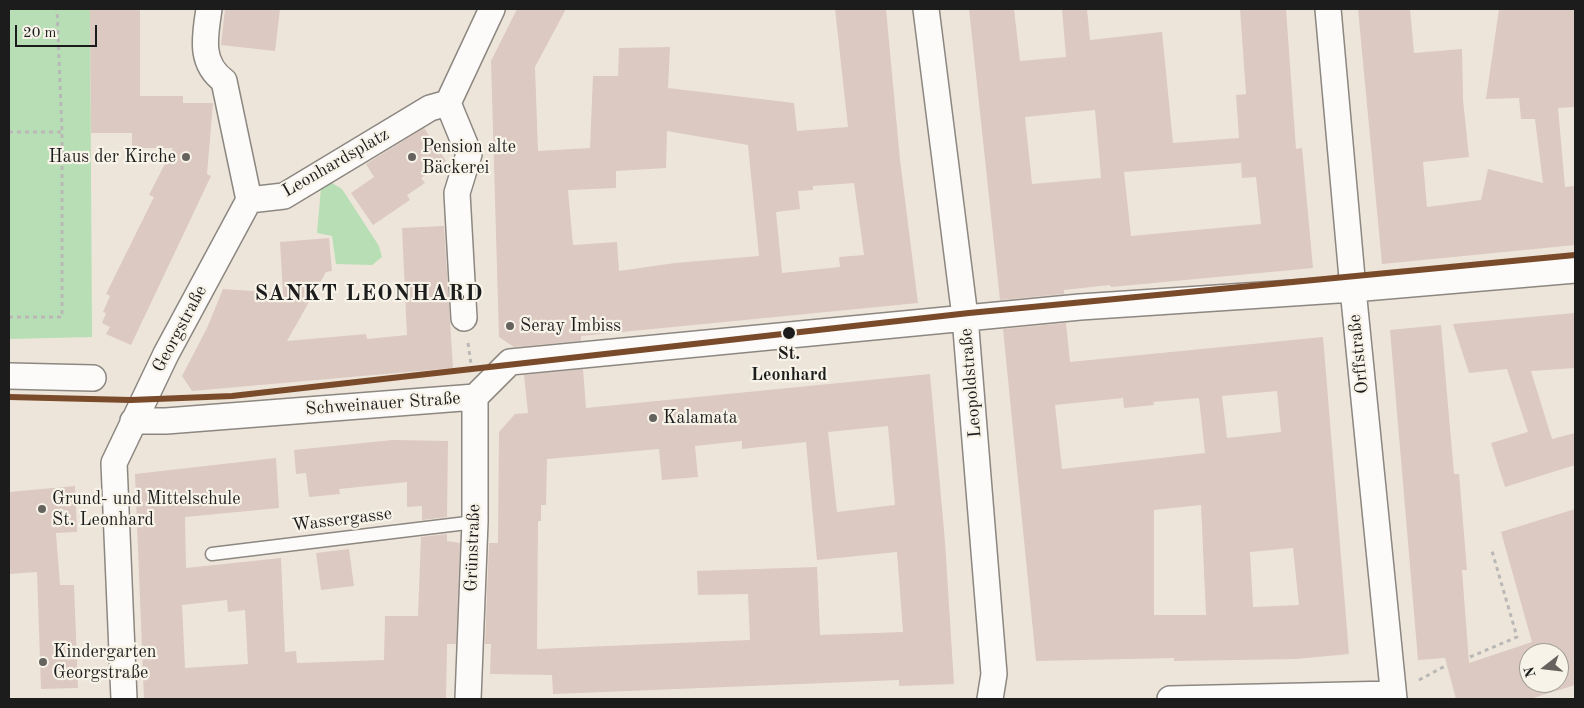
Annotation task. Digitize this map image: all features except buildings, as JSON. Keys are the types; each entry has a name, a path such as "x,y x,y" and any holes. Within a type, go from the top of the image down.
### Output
{"street":[{"path":"209,9 204,46 214,73 224,81 249,200"},
{"path":"464,318 457,194 469,154 448,103 492,9"},
{"name":"Leopoldstraße","path":"926,9 965,317 994,674 990,699"},
{"name":"Orffstraße","path":"1328,9 1393,697"},
{"name":"Leonhardsplatz","path":"249,200 284,196 430,108 448,103"},
{"name":"Georgstraße","path":"124,699 114,463 166,354 249,200"},
{"name":"Schweinauer Straße","path":"134,421 166,421 475,397 510,362 965,317 1353,289 1575,270"},
{"path":"9,376 92,378"},
{"name":"Grünstraße","path":"468,699 475,522 475,397"},
{"path":"1170,699 1393,697"}],"lane":[{"name":"Wassergasse","path":"212,554 475,522"}],"path":[{"path":"9,317 62,317 62,132 57,9"},
{"path":"9,132 62,132"},
{"path":"464,318 475,397"},
{"path":"1470,657 1517,637 1492,551"}],"green space":[{"path":"9,9 90,9 92,337 9,339"},
{"path":"322,177 342,189 379,246 382,257 372,265 336,264 332,236 317,233"}],"transit line":[{"path":"9,397 131,400 232,396 969,313 1575,255"}],"place":[{"name":"Haus der Kirche","path":"186,157"},
{"name":"Pension alte Bäckerei","path":"412,157"},
{"name":"Seray Imbiss","path":"510,326"},
{"name":"St. Leonhard","path":"789,333"},
{"name":"Kalamata","path":"653,418"},
{"name":"Grund- und Mittelschule St. Leonhard","path":"42,509"},
{"name":"Kindergarten Georgstraße","path":"43,662"}],"district":[{"name":"SANKT LEONHARD","path":"369,294"}]}
